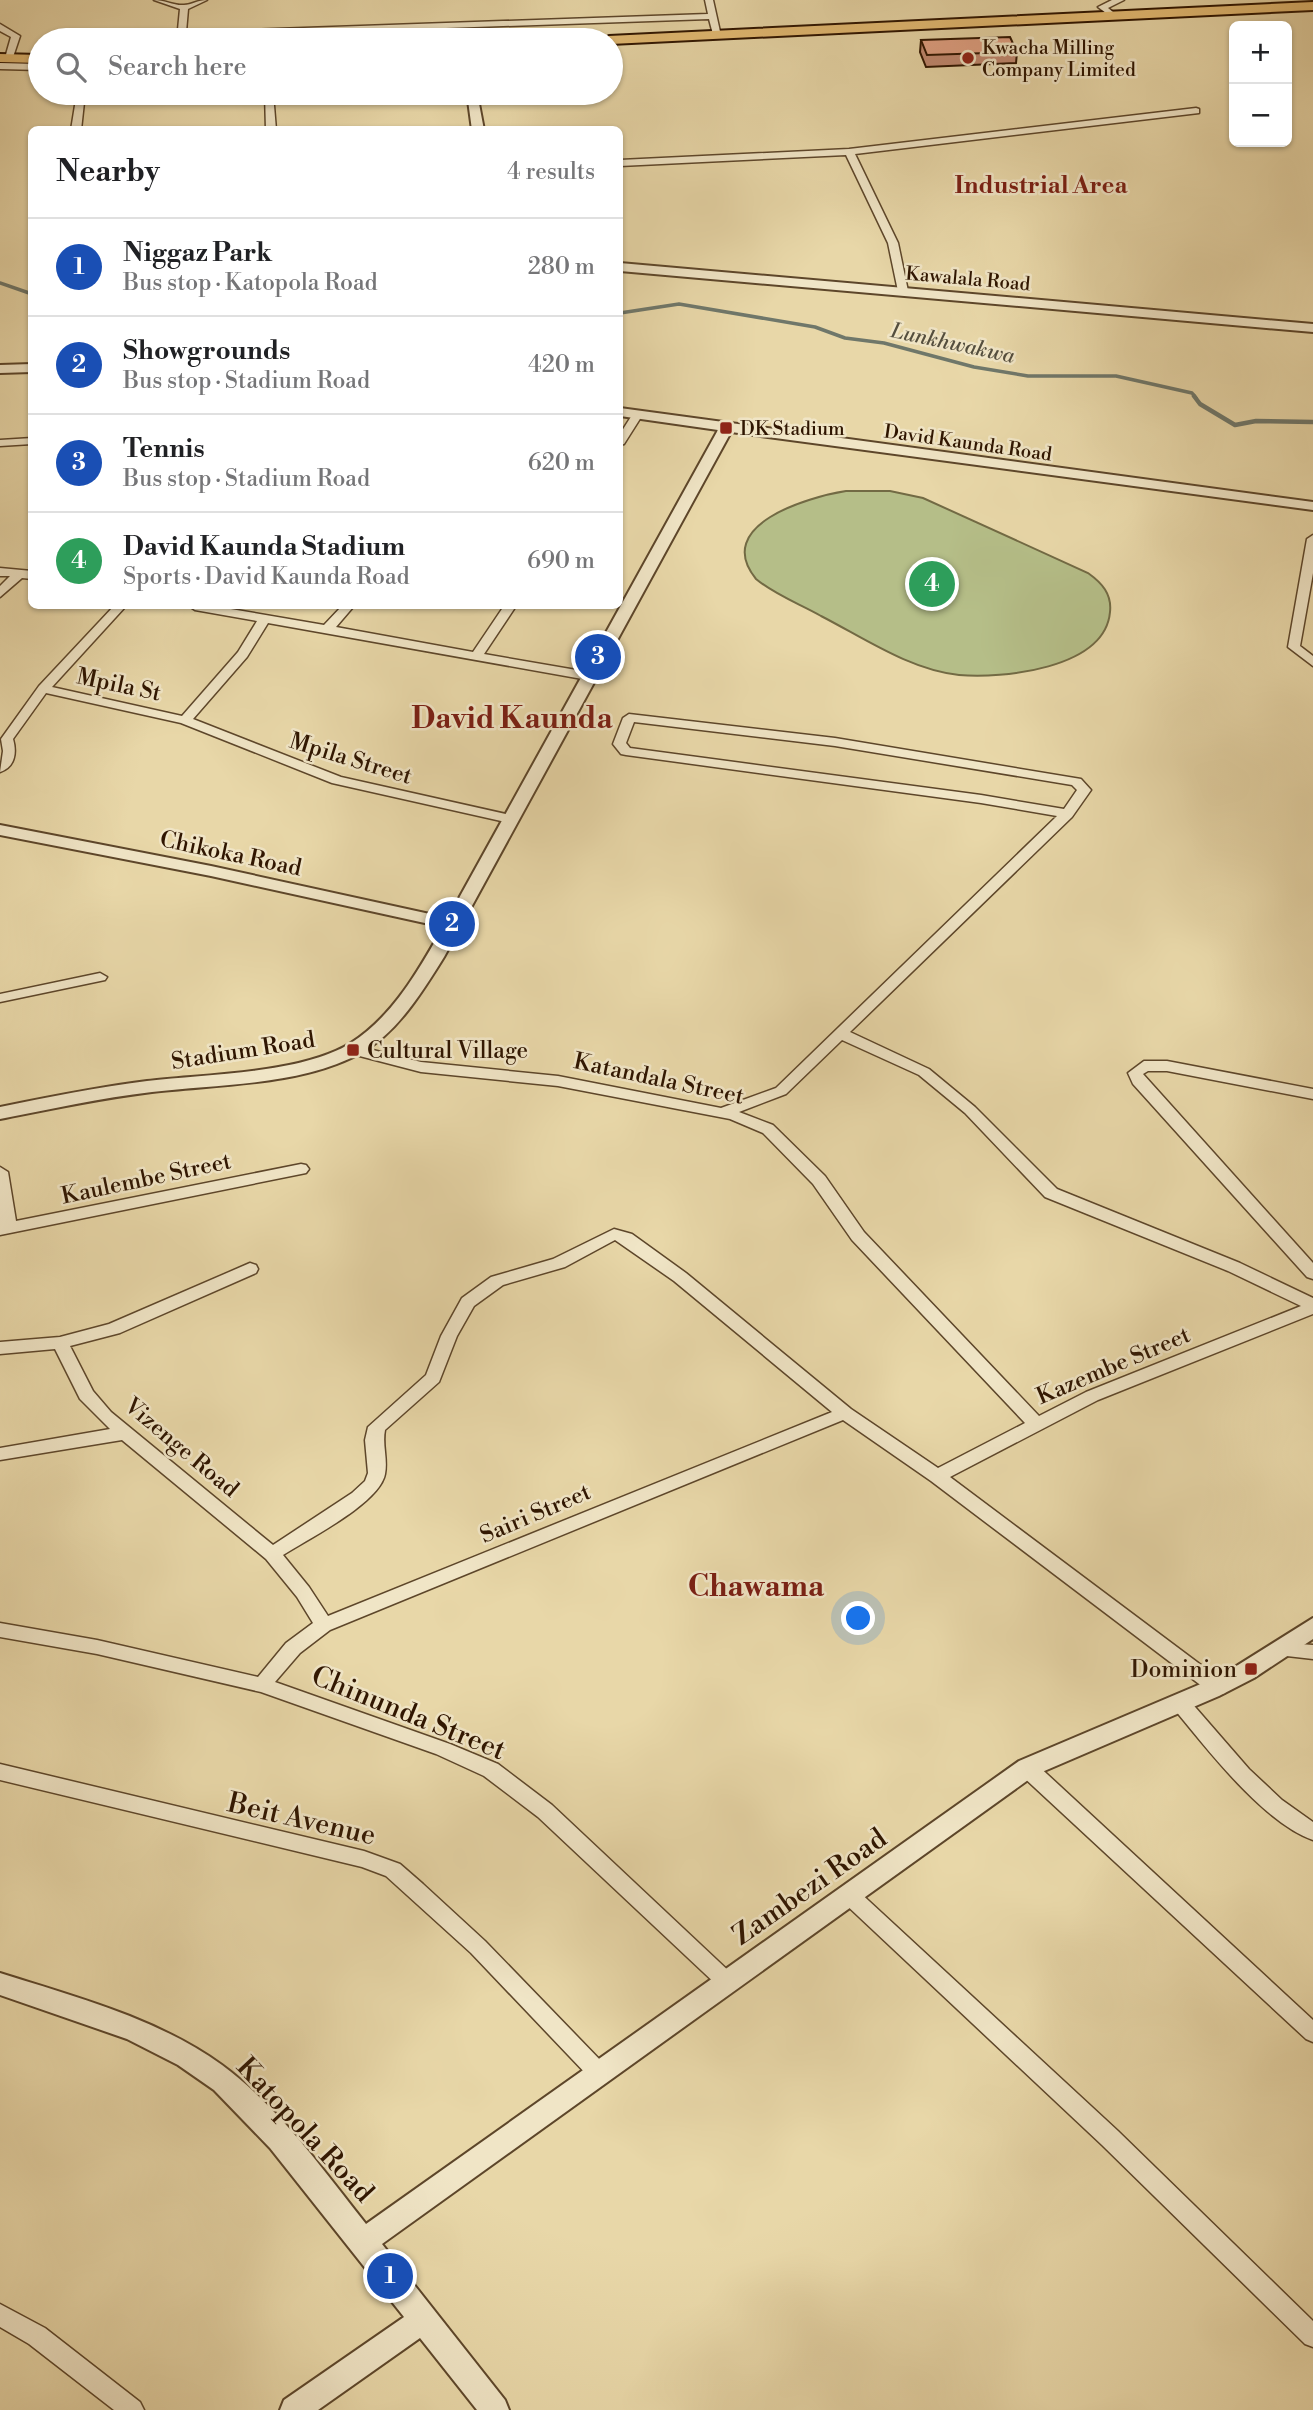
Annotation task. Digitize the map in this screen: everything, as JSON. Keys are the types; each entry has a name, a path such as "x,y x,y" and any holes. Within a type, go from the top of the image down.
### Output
{"highway":[{"path":"623,39 1313,6"},
{"path":"3,61 28,60"}],"street":[{"path":"158,0 184,8 203,0"},
{"path":"709,0 718,36"},
{"path":"1114,16 1102,8 1120,0"},
{"path":"183,28 184,8"},
{"path":"424,28 714,16"},
{"path":"0,27 16,36 3,61 28,65"},
{"path":"77,126 79,105"},
{"path":"270,105 271,126"},
{"path":"474,105 477,126"},
{"path":"623,163 849,152 1196,111"},
{"path":"849,152 893,243 902,291"},
{"name":"Kawalala Road","path":"623,267 1313,328"},
{"path":"0,369 28,368"},
{"name":"David Kaunda Road","path":"623,412 1313,506"},
{"path":"623,437 638,414"},
{"name":"Stadium Road","path":"0,1113 132,1089 284,1069 327,1060 353,1050 380,1031 407,1003 726,428"},
{"path":"0,443 28,441"},
{"path":"1313,539 1294,647 1313,662"},
{"path":"0,572 28,574"},
{"path":"0,593 28,574"},
{"path":"0,768 6,764 10,754 4,739 43,689 117,609"},
{"path":"211,609 588,676"},
{"path":"326,631 345,609"},
{"path":"476,657 508,609"},
{"path":"185,720 243,654 264,619"},
{"name":"Mpila St","path":"43,689 185,720"},
{"path":"722,1113 781,1091 1067,814 1084,790 1076,782 835,742 629,718 619,744 626,751 981,799 1067,814"},
{"name":"Mpila Street","path":"185,720 337,780 510,820"},
{"name":"Chikoka Road","path":"0,830 211,871 452,924"},
{"path":"0,998 100,976"},
{"path":"842,1034 924,1072 970,1110 1051,1193 1234,1267 1313,1307"},
{"name":"Katandala Street","path":"353,1050 421,1066 558,1081 722,1113 750,1120 768,1129 820,1180 858,1236 1035,1423"},
{"path":"1313,1094 1167,1066 1144,1066 1135,1073 1155,1100 1313,1273"},
{"name":"Kaulembe Street","path":"4,1229 301,1169"},
{"path":"0,1172 4,1229"},
{"path":"272,1554 358,1498 372,1485 377,1473 374,1440 377,1427 433,1378 449,1336 468,1302 497,1281 559,1263 614,1234 626,1238 680,1278 845,1413 937,1476 1218,1688"},
{"path":"0,1348 60,1343 114,1329 250,1269"},
{"name":"Kazembe Street","path":"937,1476 1035,1423 1092,1396 1313,1307"},
{"name":"Vizenge Road","path":"60,1343 86,1395 124,1433 272,1554 303,1591 324,1625"},
{"name":"Sairi Street","path":"262,1685 293,1648 324,1625 845,1413"},
{"path":"0,1454 124,1433"},
{"name":"Zambezi Road","path":"365,2239 597,2071 1027,1768 1100,1735 1182,1705 1218,1688 1285,1650 1313,1627"},
{"name":"Chinunda Street","path":"0,1630 97,1647 262,1685 443,1749 491,1770 545,1811 726,1981"},
{"path":"1285,1650 1313,1652"},
{"path":"1182,1705 1234,1768 1272,1805 1313,1832"},
{"path":"1027,1768 1313,2032"},
{"name":"Beit Avenue","path":"0,1772 364,1859 393,1870 478,1947 597,2071"},
{"path":"849,1895 1110,2138 1313,2336"},
{"name":"Katopola Road","path":"0,1984 97,2015 177,2051 213,2074 268,2126 365,2239 421,2321 495,2410"},
{"path":"0,2315 37,2336 132,2410"},
{"path":"294,2410 421,2321"}],"green space":[{"path":"846,491 890,491 923,498 1088,573 1108,594 1110,612 1104,631 1090,646 1071,658 1048,666 1000,675 959,675 923,667 888,652 779,595 756,579 746,560 746,543 755,529 789,507"}],"building":[{"path":"1010,37 1017,52 927,55 921,40"}],"waterway":[{"name":"Lunkhwakwa","path":"0,283 28,293"},
{"name":"Lunkhwakwa","path":"623,313 679,304 815,327 845,338 884,343 974,367 1028,376 1116,376 1192,393 1196,398"},
{"name":"Lunkhwakwa","path":"1194,396 1200,404 1235,425 1256,421 1313,422"}],"place":[{"name":"Kwacha Milling Company Limited","path":"968,58"},
{"name":"DK Stadium","path":"726,428"},
{"name":"David Kaunda Stadium","path":"932,584"},
{"name":"Tennis","path":"598,657"},
{"name":"Showgrounds","path":"452,924"},
{"name":"Cultural Village","path":"353,1050"},
{"name":"Dominion","path":"1251,1669"},
{"name":"Niggaz Park","path":"390,2276"}],"district":[{"name":"Industrial Area","path":"1041,185"},
{"name":"David Kaunda","path":"512,718"},
{"name":"Chawama","path":"756,1586"}]}
